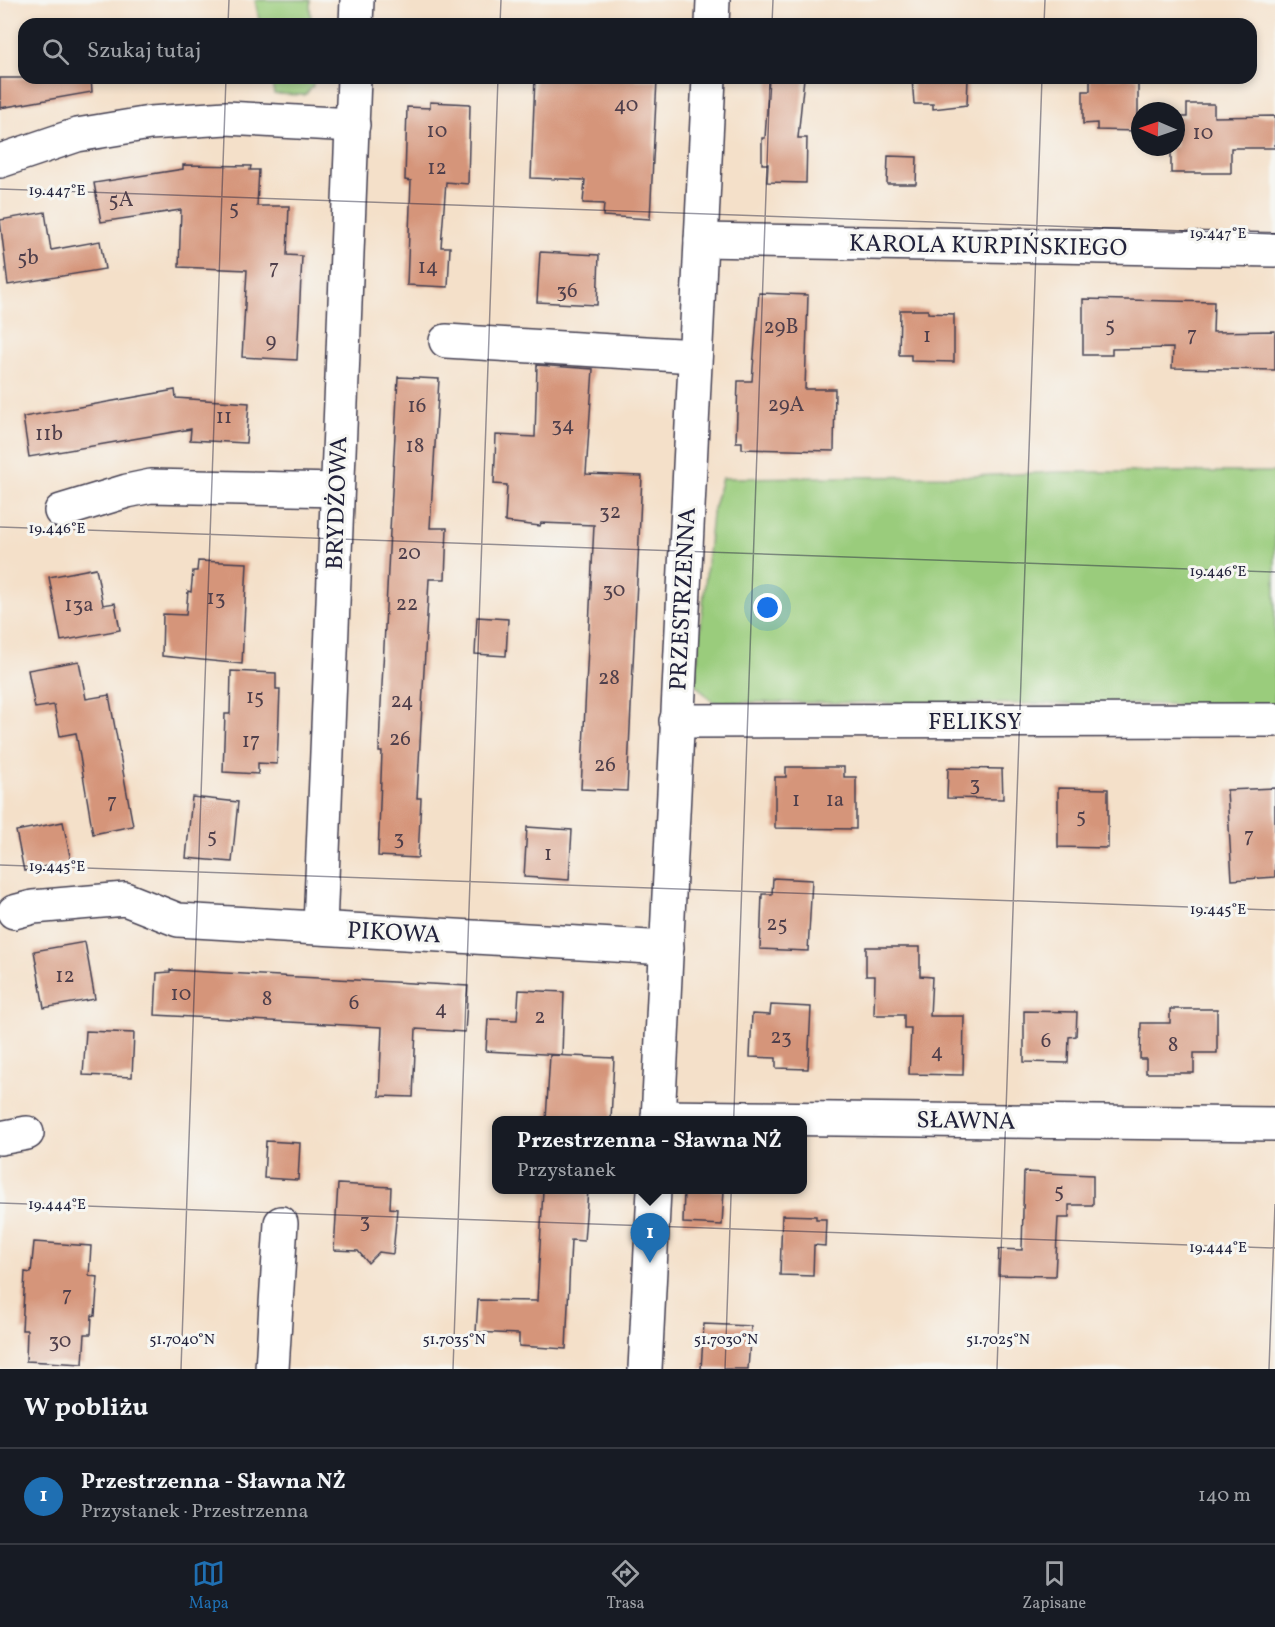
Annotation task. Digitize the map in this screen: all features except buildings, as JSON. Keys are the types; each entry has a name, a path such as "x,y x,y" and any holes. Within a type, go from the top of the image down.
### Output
{"street":[{"path":"356,18 357,0"},
{"path":"712,18 713,0"},
{"name":"BRYDŻOWA","path":"320,927 354,84"},
{"name":"PRZESTRZENNA","path":"658,1116 709,84"},
{"path":"0,161 77,135 150,123 226,118 353,125"},
{"name":"KAROLA KURPIŃSKIEGO","path":"700,240 1275,250"},
{"path":"446,341 695,356"},
{"path":"61,511 151,486 337,490"},
{"name":"FELIKSY","path":"676,721 1275,720"},
{"name":"PIKOWA","path":"14,912 33,907 125,899 177,920 667,948"},
{"name":"SŁAWNA","path":"807,1119 1275,1124"},
{"path":"645,1369 654,1194"},
{"path":"272,1369 281,1223"}],"green space":[{"path":"255,0 310,0 311,18 259,18"},
{"path":"272,84 313,84 305,95 274,94"},
{"path":"1057,472 1275,472 1275,705 713,702 695,684 712,514 722,478 974,476"}],"place":[{"name":"Przestrzenna - Sławna NŻ","path":"650,1263"}]}
